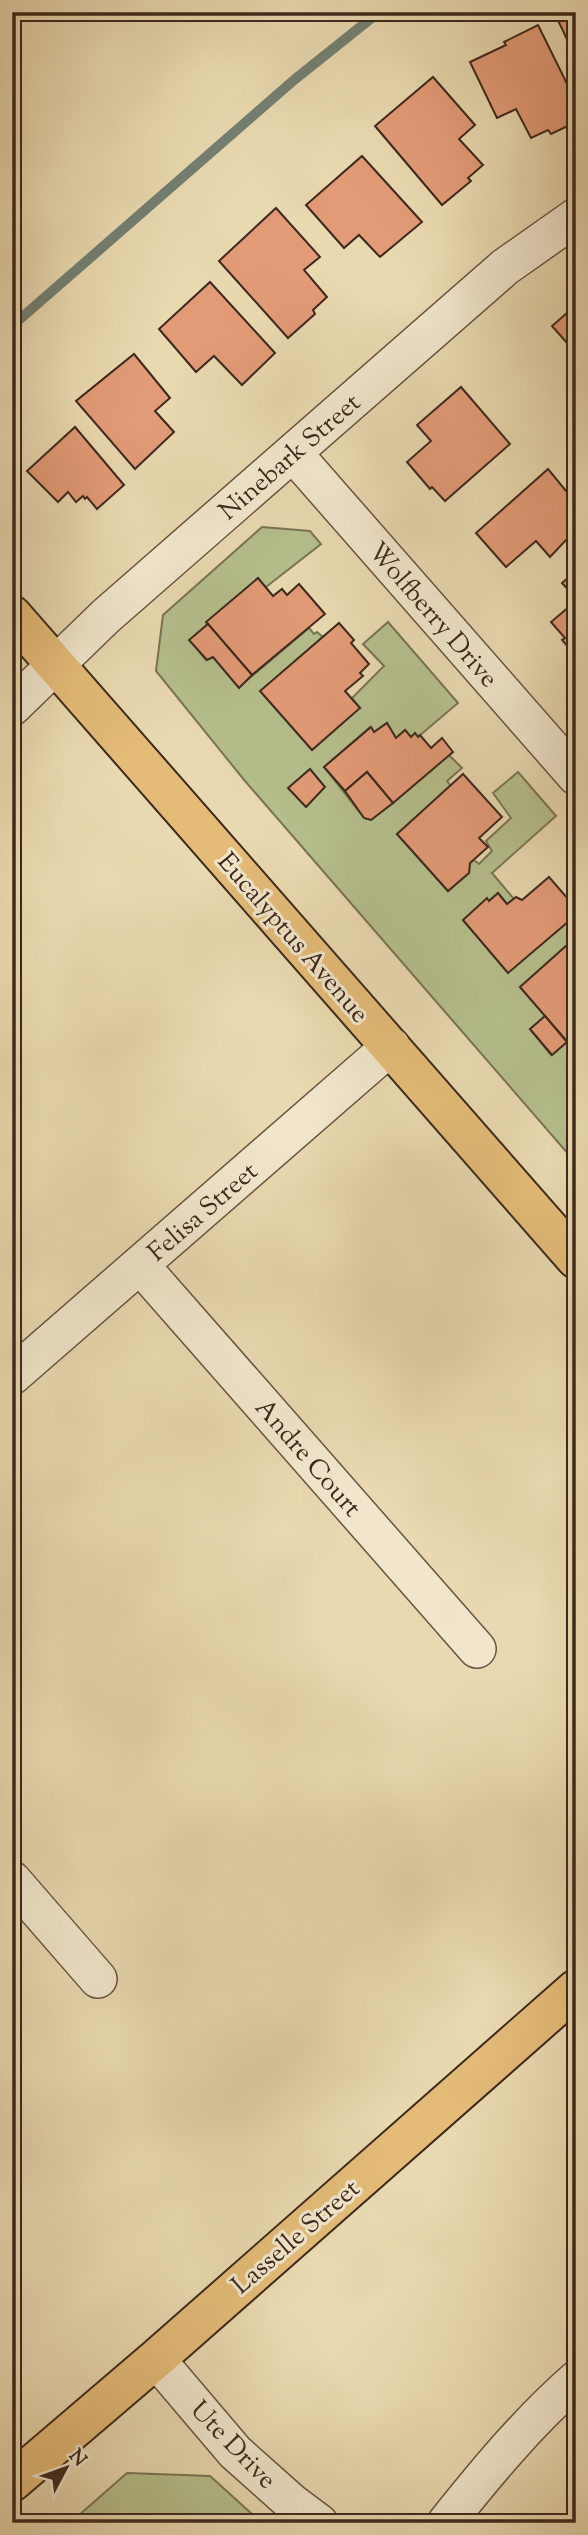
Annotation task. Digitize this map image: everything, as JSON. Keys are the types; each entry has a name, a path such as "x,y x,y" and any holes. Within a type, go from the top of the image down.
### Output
{"main road":[{"name":"Eucalyptus Avenue","path":"12,615 576,1259"},
{"name":"Lasselle Street","path":"12,2482 156,2359 576,1989"}],"street":[{"name":"Ninebark Street","path":"12,707 106,616 505,267 576,217"},
{"name":"Wolfberry Drive","path":"293,453 576,776"},
{"name":"Felisa Street","path":"12,1376 391,1046"},
{"name":"Andre Court","path":"140,1265 477,1649"},
{"path":"12,1880 98,1979"},
{"name":"Ute Drive","path":"156,2359 235,2452 319,2523"},
{"path":"446,2523 493,2464 553,2400 576,2380"}],"green space":[{"path":"262,527 310,531 321,544 266,587 207,622 208,624 190,640 206,660 213,657 239,687 309,628 314,634 317,632 323,637 261,691 360,708 352,698 384,666 363,644 388,622 458,703 418,737 415,734 411,737 405,730 396,738 387,723 374,732 370,727 324,767 364,818 371,820 449,755 462,768 447,781 451,786 397,834 448,891 469,873 470,863 474,860 479,864 492,851 486,841 511,818 493,793 518,772 556,816 492,873 514,899 507,904 498,893 463,920 508,972 566,923 576,930 576,937 520,987 545,1016 530,1029 551,1055 567,1042 571,1046 576,1042 576,1163 245,781 156,671 163,615"},
{"path":"127,2473 210,2476 262,2523 70,2523"}],"building":[{"path":"567,12 576,12 576,59 557,18"},
{"path":"538,25 576,102 576,122 551,134 548,130 531,138 516,109 497,118 470,62 506,45 504,42"},
{"path":"433,77 475,125 459,139 483,165 468,178 471,181 442,205 375,126"},
{"path":"362,156 422,222 380,257 359,235 344,248 306,205"},
{"path":"276,208 320,257 304,270 327,297 313,310 315,314 288,338 219,261"},
{"path":"210,282 275,353 242,385 214,356 196,372 159,329"},
{"path":"576,305 576,353 552,326"},
{"path":"134,354 170,398 155,411 174,432 135,469 76,401"},
{"path":"461,387 510,444 445,501 432,487 430,489 407,462 431,441 417,425"},
{"path":"75,427 124,485 97,509 87,497 85,499 83,496 76,502 68,492 58,502 27,471"},
{"path":"548,469 576,503 576,544 567,539 550,557 536,541 506,567 476,533"},
{"path":"576,571 576,598 562,583"},
{"path":"258,578 273,596 282,589 287,595 299,584 325,614 252,675 206,622"},
{"path":"576,601 576,656 551,622"},
{"path":"339,623 354,640 351,643 369,664 360,673 363,676 345,691 360,708 312,750 260,691"},
{"path":"208,624 252,675 239,688 213,657 207,660 189,640"},
{"path":"387,723 396,738 405,730 411,737 415,733 418,737 420,735 431,748 442,738 453,752 393,803 367,772 345,791 324,767 371,727 374,732"},
{"path":"310,769 325,787 306,807 288,788"},
{"path":"367,772 393,803 371,820 364,818 345,791"},
{"path":"463,774 502,817 479,838 488,847 470,863 469,873 448,891 397,834"},
{"path":"549,877 576,908 576,915 508,973 463,920 487,898 489,901 498,893 507,904 516,897 522,900"},
{"path":"576,937 576,1042 571,1046 520,987"},
{"path":"545,1016 567,1042 552,1055 530,1029"}],"waterway":[{"path":"12,326 294,80 379,12"}]}
